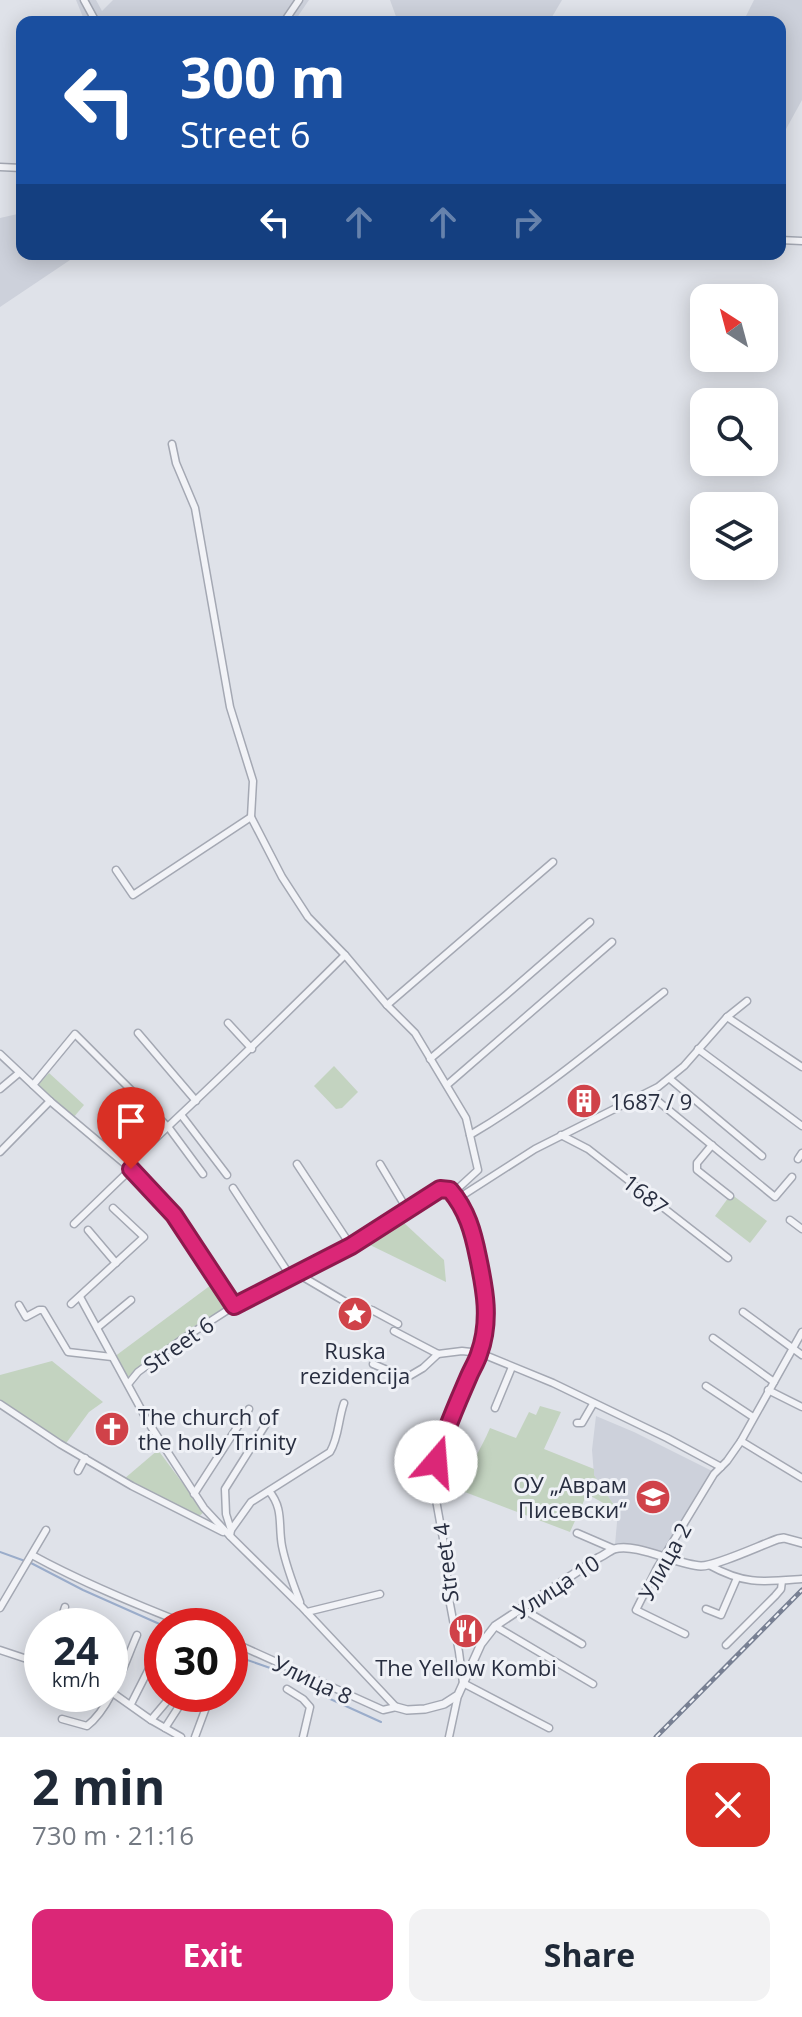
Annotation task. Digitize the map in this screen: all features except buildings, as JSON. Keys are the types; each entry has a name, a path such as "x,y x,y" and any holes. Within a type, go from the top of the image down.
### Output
{"street":[{"path":"172,444 176,463 195,508 230,707 253,781 251,817 282,877 308,917 415,1033 466,1118 478,1170 455,1196"},
{"path":"116,870 133,895 251,817"},
{"path":"387,1005 553,862"},
{"path":"430,1059 590,922"},
{"path":"447,1085 612,942"},
{"path":"74,1224 345,955"},
{"path":"470,1135 545,1086 664,992"},
{"path":"455,1196 535,1149 670,1079 727,1017 747,1001"},
{"path":"727,1017 802,1067"},
{"path":"228,1023 252,1049"},
{"path":"138,1033 196,1101"},
{"path":"33,1085 75,1034 169,1128 203,1174"},
{"path":"698,1049 801,1125"},
{"path":"0,1054 128,1168 174,1215 234,1306"},
{"path":"0,1089 19,1073"},
{"path":"670,1079 762,1156"},
{"path":"648,1093 775,1197 792,1177"},
{"path":"0,1152 50,1101"},
{"path":"182,1116 227,1175"},
{"name":"1687","path":"561,1135 588,1149 728,1258"},
{"path":"712,1145 697,1163 697,1170 730,1196"},
{"path":"297,1164 351,1246"},
{"path":"380,1164 408,1211"},
{"path":"233,1188 295,1275 349,1304 372,1310 438,1354"},
{"name":"Street 6","path":"396,1707 194,1494 148,1422 129,1383 138,1372 170,1348 234,1306 351,1246 440,1189 450,1190 455,1196"},
{"path":"90,1196 96,1203"},
{"name":"Street 4","path":"455,1196 470,1224 486,1289 480,1353 441,1444 435,1476 447,1561 447,1588 463,1683"},
{"path":"71,1304 144,1237 113,1208"},
{"path":"790,1220 802,1229"},
{"path":"88,1230 116,1263"},
{"path":"80,1297 129,1383"},
{"path":"97,1328 131,1300"},
{"path":"19,1305 26,1317 43,1310 68,1352 112,1357"},
{"path":"743,1312 802,1355"},
{"name":"Улица 2","path":"685,1634 636,1610 714,1474 741,1441 802,1332"},
{"path":"713,1338 774,1382"},
{"path":"373,1364 406,1378 438,1354 462,1351 480,1353 553,1383 721,1467"},
{"path":"495,1408 512,1367"},
{"path":"706,1386 753,1417"},
{"path":"768,1390 802,1407"},
{"path":"230,1533 251,1502 330,1452 337,1440 338,1419 344,1403"},
{"name":"Street 6","path":"0,1404 132,1486 230,1533"},
{"path":"577,1423 582,1423 593,1404"},
{"path":"194,1494 249,1409"},
{"path":"230,1533 225,1489 271,1416"},
{"path":"741,1441 802,1478"},
{"path":"78,1471 85,1458"},
{"path":"269,1491 277,1500 287,1567 301,1606"},
{"path":"0,1608 46,1530"},
{"path":"577,1533 614,1549"},
{"name":"Улица 10","path":"458,1695 481,1644 495,1626 614,1549 623,1548 690,1565 709,1565 778,1539 802,1543"},
{"path":"32,1555 77,1579 147,1608"},
{"name":"Улица 2","path":"709,1565 737,1578 759,1581 802,1579"},
{"path":"706,1609 721,1615 737,1578"},
{"path":"726,1645 775,1596 781,1589 782,1581"},
{"path":"307,1612 380,1594"},
{"path":"521,1608 582,1644"},
{"path":"495,1626 593,1684"},
{"path":"128,1654 137,1635"},
{"name":"Улица 8","path":"248,1649 383,1710 396,1707"},
{"path":"0,1650 24,1658"},
{"path":"131,1704 144,1678"},
{"path":"463,1683 549,1728"},
{"path":"287,1689 310,1707 303,1737"},
{"path":"396,1707 425,1709 444,1704 458,1695"},
{"path":"449,1737 458,1695"},
{"path":"128,1702 181,1737"},
{"path":"62,1719 87,1726 101,1712"},
{"path":"151,1720 158,1712"},
{"path":"165,1728 175,1712"},
{"path":"195,1737 204,1712"}],"shaded area":[{"path":"76,0 96,0 102,11 113,0 309,0 298,16 83,16"},
{"path":"390,0 562,0 553,16 396,16"},
{"path":"754,0 802,0 802,100 786,129 786,16 746,16"},
{"path":"16,214 16,260 70,260 0,307 0,218"},
{"name":"ОУ „Аврам Писевски“","path":"596,1416 712,1471 665,1555 615,1545 618,1511 594,1475 592,1450"}],"green space":[{"path":"334,1066 358,1092 342,1108 336,1109 314,1086"},
{"path":"49,1073 84,1105 73,1118 37,1086"},
{"path":"731,1194 767,1221 750,1243 715,1216"},
{"path":"403,1222 444,1260 446,1282 370,1245"},
{"path":"215,1282 227,1299 226,1307 128,1377 114,1357"},
{"path":"52,1361 103,1402 89,1412 64,1446 0,1403 0,1375"},
{"path":"540,1406 561,1412 544,1449 594,1469 594,1475 618,1511 587,1494 570,1532 457,1489 490,1428 516,1438 529,1412 536,1415"},
{"path":"158,1450 204,1512 198,1517 124,1479"}],"waterway":[{"path":"0,1552 25,1561"},
{"path":"31,1563 144,1617"},
{"path":"248,1660 299,1678 328,1698 381,1722"}],"railway":[{"path":"656,1737 802,1590"}],"place":[{"name":"1687 / 9","path":"584,1101"},
{"name":"Ruska rezidencija","path":"355,1314"},
{"name":"Тhe church of the holly Trinity","path":"112,1429"},
{"name":"ОУ „Аврам Писевски“","path":"653,1497"},
{"name":"The Yellow Kombi","path":"466,1631"}],"route":[{"path":"131,1169 174,1215 234,1306 351,1246 440,1189 450,1190 464,1209 470,1224 486,1289 486,1306 480,1353 447,1427 436,1462"}]}
